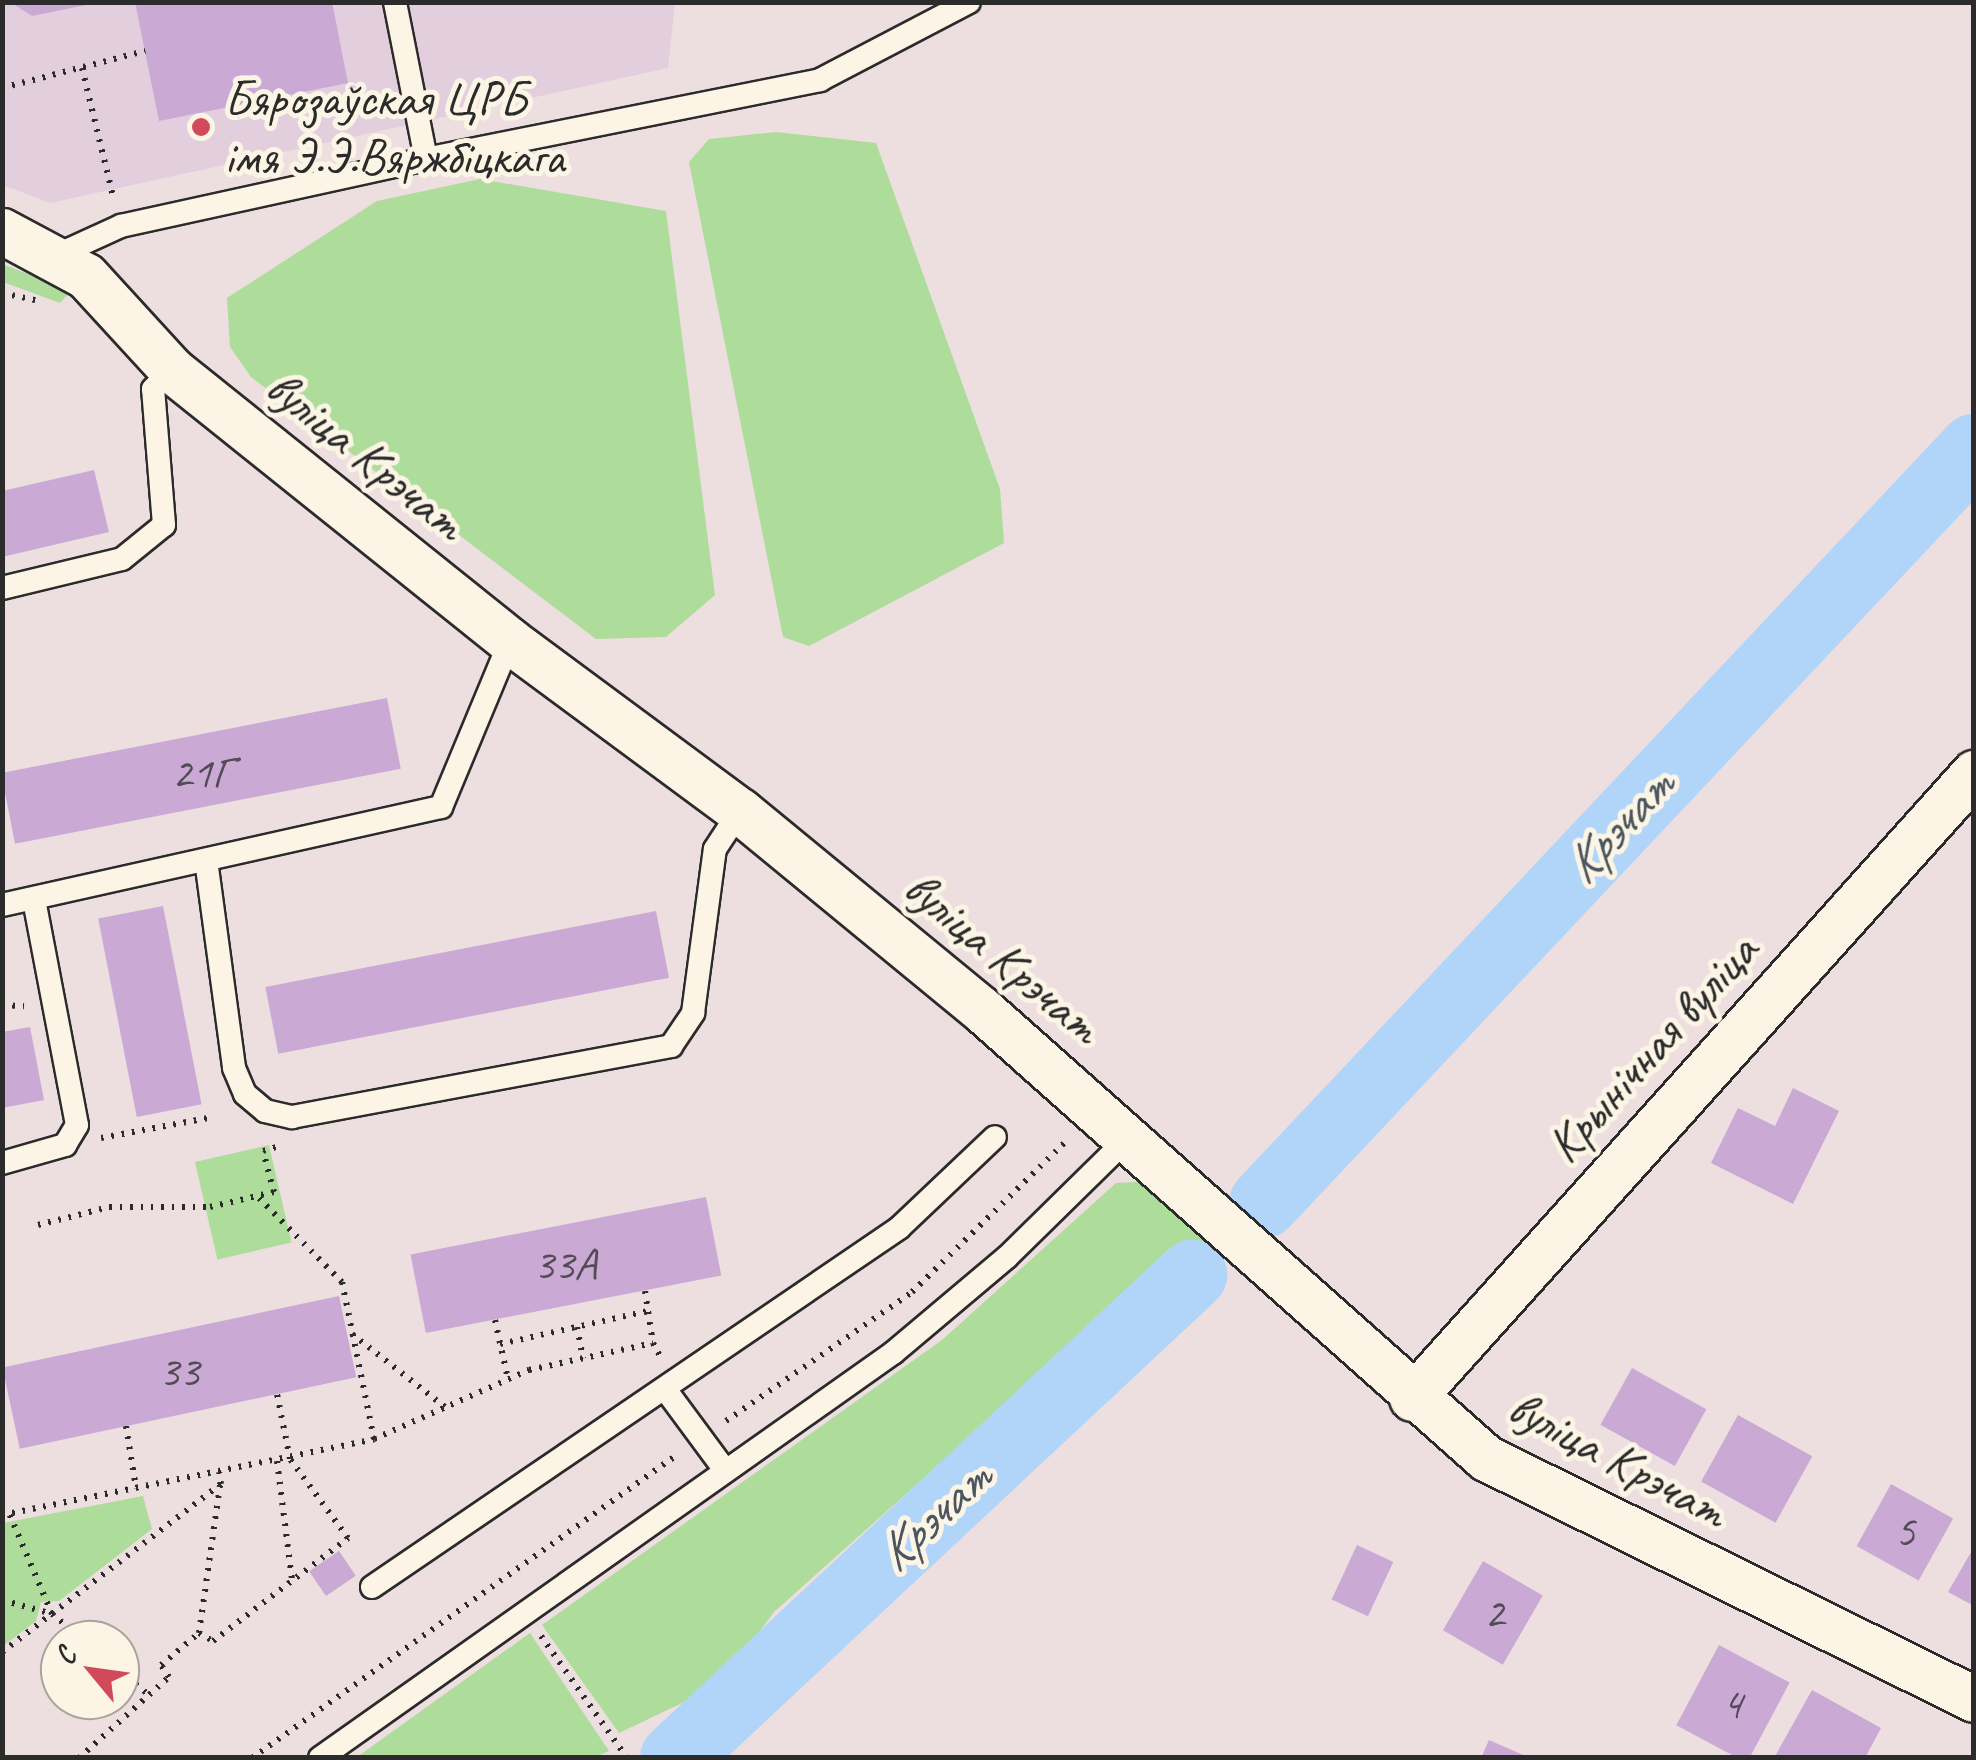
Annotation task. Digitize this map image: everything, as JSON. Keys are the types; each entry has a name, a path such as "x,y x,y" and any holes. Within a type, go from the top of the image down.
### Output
{"street":[{"name":"вуліца Крэчат","path":"2,231 86,276 172,370 510,641 740,811 1128,1138 1412,1398 1486,1458 1974,1699"},
{"name":"Крынічная вуліца","path":"1412,1398 1974,773"}],"lane":[{"path":"395,2 426,159"},
{"path":"54,257 121,226 426,159 820,80 970,2"},
{"path":"2,588 122,560 164,525 153,389 172,370"},
{"path":"2,904 441,807 510,641"},
{"path":"206,860 234,1068 245,1094 265,1111 292,1117 671,1046 693,1013 715,849 740,811"},
{"path":"2,1162 65,1145 77,1125 34,898"},
{"path":"372,1588 899,1228 995,1136"},
{"path":"320,1758 893,1352 1007,1257 1128,1138"},
{"path":"670,1386 724,1470"}],"path":[{"path":"2,88 145,51"},
{"path":"82,68 121,226"},
{"path":"77,1125 101,1138 208,1118"},
{"path":"38,1225 109,1206 210,1207 274,1192 263,1151 300,1140"},
{"path":"257,1196 342,1282 374,1438"},
{"path":"645,1290 653,1343 670,1386"},
{"path":"500,1344 648,1311"},
{"path":"495,1320 508,1379"},
{"path":"577,1327 583,1358"},
{"path":"352,1334 445,1408"},
{"path":"52,1614 6,1514 290,1459 374,1438 508,1379 653,1343"},
{"path":"199,1633 212,1641 348,1538 290,1459 278,1394"},
{"path":"126,1426 136,1488"},
{"path":"277,1461 292,1581"},
{"path":"79,1758 169,1677 160,1665 199,1633 221,1484 219,1472"},
{"path":"2,1652 221,1484"},
{"path":"2,1600 52,1614 59,1620"},
{"path":"524,1612 627,1758"},
{"path":"140,1687 149,1695"}],"shaded area":[{"name":"Бярозаўская ЦРБ імя Э.Э.Вяржбіцкага","path":"2,3 675,3 668,68 50,203 3,185"}],"green space":[{"path":"776,132 876,143 1000,489 1004,543 809,646 783,637 689,162 709,139"},
{"path":"480,179 666,211 715,595 666,637 596,639 251,377 230,347 227,298 377,201"},
{"path":"2,264 49,282 68,294 60,303 3,282"},
{"path":"269,1145 291,1242 217,1260 195,1162"},
{"path":"1137,1182 1211,1241 1036,1378 774,1612 720,1685 619,1733 542,1625 942,1340 1116,1183"},
{"path":"143,1496 152,1529 59,1601 41,1602 36,1621 3,1646 3,1523"},
{"path":"530,1633 609,1751 593,1758 357,1757"}],"building":[{"path":"10,2 91,2 91,4 32,16"},
{"path":"135,2 332,2 348,83 159,121"},
{"path":"94,470 109,532 2,557 2,491"},
{"path":"387,698 401,769 15,844 2,773"},
{"path":"163,906 202,1104 137,1117 98,919"},
{"path":"656,911 669,978 278,1054 265,987"},
{"path":"30,1027 44,1100 2,1108 2,1032"},
{"path":"1793,1088 1839,1111 1793,1204 1711,1163 1738,1108 1775,1126"},
{"path":"706,1197 721,1276 426,1333 411,1254"},
{"path":"339,1296 356,1377 20,1449 3,1368"},
{"path":"1632,1368 1706,1409 1675,1466 1600,1425"},
{"path":"1738,1415 1812,1456 1775,1523 1701,1481"},
{"path":"1891,1484 1953,1518 1919,1581 1857,1546"},
{"path":"1357,1545 1393,1562 1368,1616 1332,1599"},
{"path":"1974,1547 1974,1606 1948,1592"},
{"path":"339,1551 356,1576 326,1596 309,1571"},
{"path":"1483,1561 1543,1596 1503,1665 1443,1630"},
{"path":"1719,1645 1790,1683 1750,1758 1738,1758 1676,1725"},
{"path":"1812,1690 1881,1728 1865,1758 1774,1758"},
{"path":"1489,1740 1530,1758 1481,1758"}],"waterway":[{"name":"Крэчат","path":"1264,1203 1974,449"},
{"name":"Крэчат","path":"675,1758 1192,1275"}],"place":[{"name":"Бярозаўская ЦРБ імя Э.Э.Вяржбіцкага","path":"201,127"}]}
